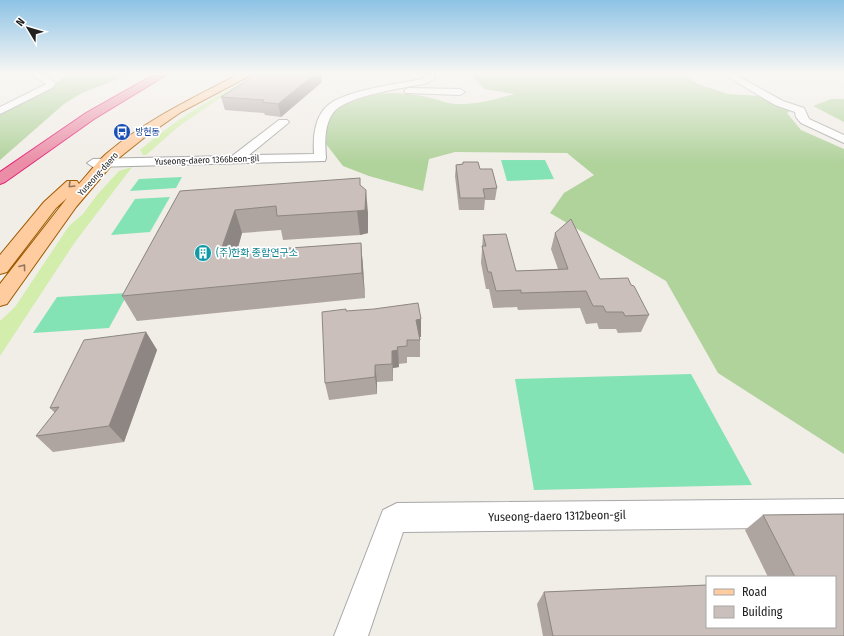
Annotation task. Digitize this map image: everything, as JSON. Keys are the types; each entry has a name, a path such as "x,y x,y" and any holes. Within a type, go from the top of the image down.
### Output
{"highway":[{"path":"0,168 99,104"},
{"path":"0,179 90,116 111,104"}],"main road":[{"name":"Yuseong-daero","path":"0,299 112,145 162,112 179,104"},
{"name":"Yuseong-daero","path":"0,268 50,205 100,163 140,134 189,104"}],"street":[{"path":"0,111 14,104"},
{"name":"Yuseong-daero 1366beon-gil","path":"100,163 235,160 260,158 320,158 320,147 324,122 329,110 340,104"},
{"path":"781,104 800,110 801,116 805,122 844,139"},
{"path":"235,160 283,122"},
{"name":"Yuseong-daero 1312beon-gil","path":"351,636 393,520 397,518 844,513"}],"green space":[{"path":"18,104 65,104 0,160 0,113"},
{"path":"205,104 212,104 178,127 146,155 143,155 140,150 182,118"},
{"path":"348,104 777,104 791,110 787,113 801,130 844,149 844,454 718,373 666,281 550,213 564,193 594,175 567,153 455,152 429,159 423,191 369,176 343,166 326,144 327,127 332,111"},
{"path":"819,104 844,104 844,122 813,106"},
{"path":"501,160 545,160 554,179 507,181"},
{"path":"132,167 75,242 0,356 0,321 15,307 69,226 83,214 97,195 119,171"},
{"path":"182,177 176,188 130,191 139,179"},
{"path":"170,197 150,232 111,235 135,199"},
{"path":"128,293 109,328 33,333 57,297"},
{"path":"691,374 752,485 534,490 515,379"}],"building":[{"path":"463,162 478,162 480,169 492,169 497,188 483,189 485,198 460,198 456,165 463,164"},
{"path":"360,178 360,185 366,190 365,210 277,216 276,206 235,210 220,253 361,243 362,273 122,296 180,191"},
{"path":"571,219 600,279 628,278 631,285 634,286 649,315 625,316 623,312 606,312 603,306 593,306 586,291 521,293 521,290 496,291 491,272 488,272 482,246 486,246 483,235 506,234 516,271 568,269 555,233"},
{"path":"418,303 421,319 416,320 420,340 407,340 407,346 397,347 398,350 392,351 392,364 375,365 375,377 325,383 322,312 346,309 346,311 374,309"},
{"path":"146,332 109,426 36,436 59,407 50,408 84,340"},
{"path":"844,514 844,636 553,636 544,592 706,585 706,628 836,628 836,576 794,576 763,515"}],"place":[{"name":"방현동","path":"122,132"},
{"name":"(주)한화 종합연구소","path":"203,253"}]}
